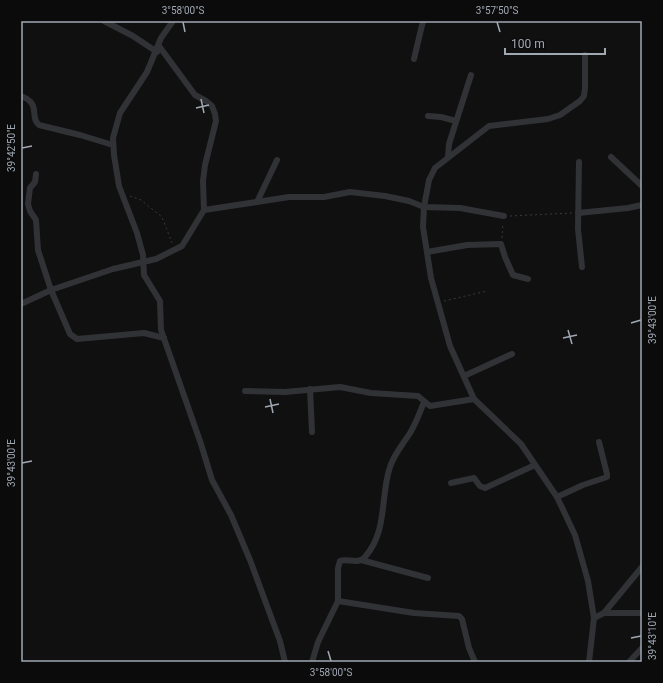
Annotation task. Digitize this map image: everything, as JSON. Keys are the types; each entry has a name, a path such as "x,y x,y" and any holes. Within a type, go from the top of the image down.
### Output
{"street":[{"path":"21,304 51,290 113,269 144,262 182,246 204,210 205,165 216,121 212,106 194,95 158,49 104,21"},
{"path":"173,21 161,38 158,49 147,72 120,113 113,138 116,173 122,194 137,233 144,262 144,275 160,301 162,309 160,323 164,338 212,480 231,516 250,560 280,641 285,662"},
{"path":"414,58 423,21"},
{"path":"585,55 585,88 584,96 580,101 560,115 548,119 490,126 435,168 429,180 424,207 424,232 438,303 450,346 474,399 521,444 557,497 575,535 588,581 594,618 589,662"},
{"path":"448,157 449,144 471,75"},
{"path":"21,96 31,101 35,111 36,123 39,125 113,145"},
{"path":"428,116 445,117 456,121"},
{"path":"611,157 642,186"},
{"path":"257,202 278,160"},
{"path":"579,162 578,229 582,267"},
{"path":"36,174 35,182 30,188 28,204 30,211 36,220 38,250 51,290 70,334 74,338 144,333 164,338"},
{"path":"204,210 289,197 324,197 350,192 385,196 409,201 424,207 460,208 504,216"},
{"path":"578,213 628,208 642,205"},
{"path":"428,252 454,247 501,244 504,257 513,275 528,279"},
{"path":"464,376 512,354"},
{"path":"245,391 285,392 340,387 371,393 418,396 430,406 474,399"},
{"path":"310,389 312,432"},
{"path":"361,560 365,557 373,545 382,521 390,466 414,426 424,402"},
{"path":"557,497 583,485 607,477 599,442"},
{"path":"451,483 474,478 480,486 485,488 535,465"},
{"path":"312,662 318,642 338,601 338,568 340,561 361,560 428,578"},
{"path":"594,618 604,613 642,567"},
{"path":"338,601 414,613 459,616 462,619 469,648 475,662"},
{"path":"604,613 642,613"},
{"path":"630,662 642,648"}],"path":[{"path":"122,194 141,200 162,217 174,250"},
{"path":"501,244 504,216 578,213"},
{"path":"438,303 487,292"}]}
